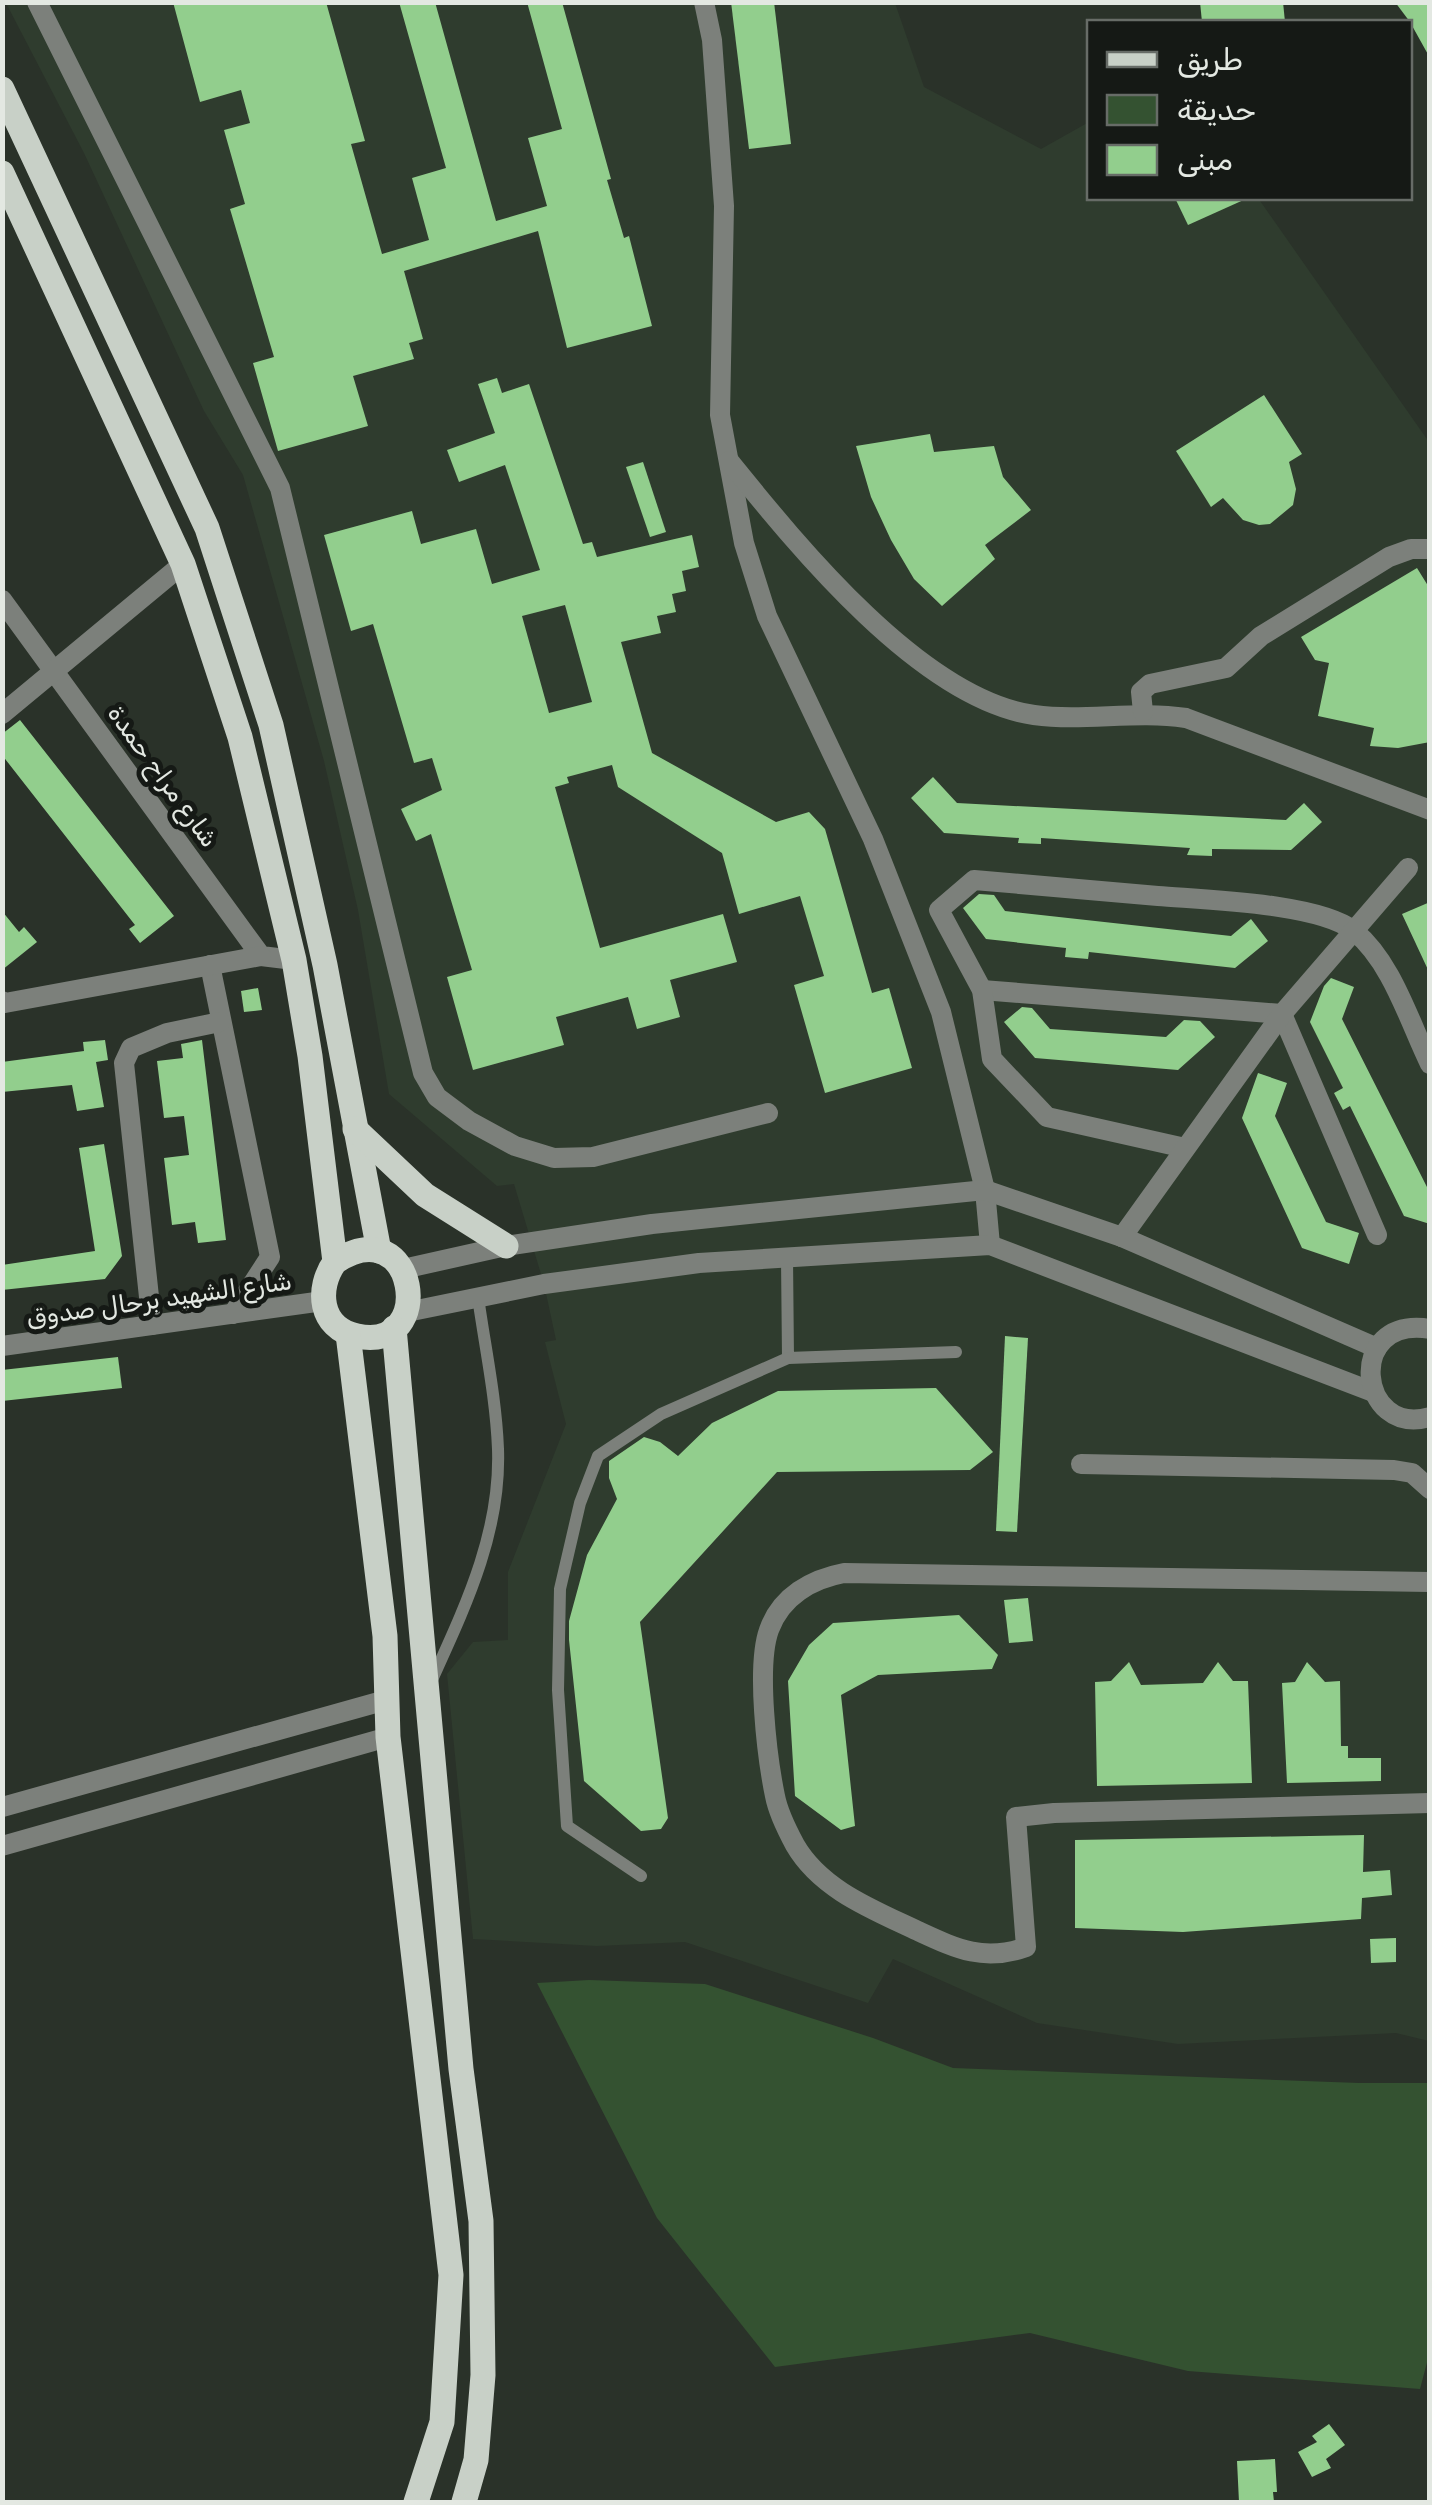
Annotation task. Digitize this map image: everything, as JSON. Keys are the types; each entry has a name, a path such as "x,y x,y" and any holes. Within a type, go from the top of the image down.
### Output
{"main road":[{"path":"2,89 207,528 271,725 325,966 378,1251"},
{"path":"2,173 183,564 240,737 294,960 335,1262"},
{"path":"355,1129 425,1195 506,1246"},
{"path":"400,1320 372,1338 348,1334 327,1315 323,1301 322,1286 335,1262 348,1253 378,1251 403,1269 410,1298 400,1320 428,1688 461,2069 481,2221 484,2374 476,2460 464,2502"},
{"path":"348,1334 385,1636 388,1738 451,2276 442,2422 416,2502"}],"street":[{"path":"37,2 280,488 423,1073 438,1098 514,1146 554,1158 593,1157 768,1113"},
{"path":"704,2 712,40 724,206 720,415 744,543 766,616 873,839 941,1012 985,1190 990,1245"},
{"path":"727,458 796,544 836,586 946,680 982,699 1032,715 1116,717 1143,712 1186,718 1430,810"},
{"path":"1143,712 1141,692 1150,684 1226,668 1261,636 1389,557 1411,549 1430,549"},
{"path":"2,714 183,564"},
{"name":"شارع مراح حمدة","path":"2,600 261,956"},
{"path":"1122,1237 1282,1014 1408,868"},
{"path":"1185,1148 1046,1117 992,1059 982,990 940,910 974,880 1302,912 1336,920 1354,931 1382,963 1430,1064"},
{"path":"3,1003 261,956 294,960"},
{"path":"210,966 270,1257 233,1314"},
{"path":"982,990 1282,1014"},
{"path":"1282,1014 1377,1236"},
{"path":"152,1325 124,1062 131,1048 149,1040 220,1022"},
{"path":"403,1269 506,1246 652,1224 985,1190 1122,1237 1376,1348"},
{"path":"400,1320 478,1297 544,1284 699,1263 990,1245 1373,1392 1393,1414 1408,1419 1430,1417"},
{"name":"شارع الشهيد برحال صدوق","path":"2,1346 323,1301"},
{"path":"1373,1392 1370,1361 1376,1348 1400,1329 1430,1329"},
{"path":"1081,1464 1394,1470 1412,1473 1430,1489"},
{"path":"1430,1582 844,1573 816,1578 783,1605 769,1631 763,1690 776,1799 796,1846 823,1880 873,1910 960,1951 1004,1955 1026,1946 1016,1817 1430,1804"},
{"path":"2,1807 386,1700"},
{"path":"2,1846 388,1738"}],"lane":[{"path":"787,1258 788,1358"},
{"path":"428,1688 471,1593 486,1547 496,1493 498,1448 478,1297"},
{"path":"641,1876 566,1826 558,1690 560,1589 580,1503 598,1456 661,1414 788,1358 956,1352"}],"shaded area":[{"path":"6,3 895,3 924,87 1041,149 1087,123 1087,200 1259,200 1429,442 1429,2041 1396,2033 1178,2044 1037,2023 893,1959 868,2003 685,1942 597,1946 473,1939 447,1674 473,1642 508,1640 508,1572 566,1424 545,1342 556,1340 544,1284 514,1184 497,1186 389,1094 358,910 324,761 243,475 204,411 84,153"}],"green space":[{"path":"589,1980 705,1984 953,2068 1429,2083 1430,2351 1420,2389 1188,2371 1030,2333 775,2367 657,2218 537,1983"}],"building":[{"path":"173,2 326,2 365,141 351,144 382,254 429,240 412,178 446,168 399,2 435,2 496,221 547,206 528,138 562,129 527,2 562,2 611,179 607,180 624,238 629,236 652,326 567,348 538,231 404,271 423,339 409,343 414,359 353,376 368,426 278,451 253,363 274,357 230,209 245,204 224,130 250,123 241,90 200,102"},
{"path":"731,2 774,2 791,144 749,149"},
{"path":"1200,2 1283,2 1285,20 1202,20"},
{"path":"1395,2 1430,2 1430,58 1412,20"},
{"path":"1176,200 1244,200 1188,225"},
{"path":"497,378 502,393 529,384 583,544 592,542 597,557 692,535 699,567 682,571 686,591 672,594 676,612 657,616 661,633 621,642 652,753 776,822 809,812 825,829 872,993 889,988 912,1068 825,1093 794,985 824,976 800,896 739,914 722,853 618,787 612,765 567,777 569,783 555,787 600,948 723,914 737,962 670,980 680,1017 637,1029 628,997 556,1017 564,1045 473,1070 447,977 472,970 431,834 416,841 401,809 442,790 432,758 414,763 373,624 351,631 324,535 412,511 421,544 476,529 492,584 540,570 505,465 459,482 447,450 495,433 478,384","holes":["565,605 592,702 549,713 522,616"]},
{"path":"1264,395 1302,454 1289,462 1296,489 1293,505 1270,524 1259,525 1243,520 1223,498 1211,507 1176,451"},
{"path":"930,434 934,452 994,446 1003,477 1031,510 985,545 995,559 942,606 914,579 891,540 871,497 856,446"},
{"path":"643,462 666,532 650,537 626,467"},
{"path":"1417,568 1430,589 1430,742 1398,748 1370,746 1374,728 1318,716 1329,663 1315,660 1301,637"},
{"path":"20,720 174,916 140,943 129,929 135,925 2,755 2,734"},
{"path":"933,777 957,803 1286,820 1304,803 1322,822 1291,850 1212,849 1212,856 1187,855 1190,848 1041,838 1041,844 1018,843 1019,838 944,833 911,798"},
{"path":"979,894 994,895 1005,911 1231,936 1251,919 1268,941 1235,968 1089,952 1088,959 1065,957 1066,948 986,939 963,908"},
{"path":"1430,902 1430,974 1402,914"},
{"path":"2,911 19,932 24,927 37,942 2,970"},
{"path":"1331,978 1354,987 1342,1019 1430,1193 1430,1224 1404,1216 1350,1106 1343,1110 1334,1093 1343,1088 1310,1022"},
{"path":"258,988 262,1010 244,1012 241,991"},
{"path":"1022,1007 1032,1008 1050,1029 1166,1037 1184,1020 1200,1021 1215,1037 1178,1070 1035,1058 1004,1022"},
{"path":"105,1040 108,1060 96,1062 104,1107 77,1111 72,1085 2,1092 2,1062 84,1051 83,1042"},
{"path":"202,1040 226,1240 198,1243 195,1222 172,1225 164,1158 189,1155 184,1116 164,1118 157,1061 183,1058 181,1044"},
{"path":"1258,1073 1287,1083 1275,1116 1326,1222 1359,1233 1349,1264 1302,1248 1242,1118"},
{"path":"104,1144 122,1256 105,1279 2,1290 2,1265 95,1251 79,1148"},
{"path":"1005,1336 1028,1338 1017,1532 996,1531"},
{"path":"118,1357 122,1388 2,1401 2,1370"},
{"path":"936,1388 993,1452 970,1470 777,1472 640,1622 668,1818 661,1829 641,1831 584,1781 569,1640 569,1621 587,1555 617,1499 609,1478 609,1461 644,1437 660,1442 678,1456 712,1423 778,1391"},
{"path":"1028,1598 1033,1641 1009,1643 1004,1600"},
{"path":"959,1615 998,1655 992,1669 878,1675 841,1695 855,1826 841,1830 795,1796 788,1681 809,1645 833,1623"},
{"path":"1129,1662 1141,1685 1203,1683 1218,1662 1233,1681 1248,1681 1252,1783 1097,1786 1095,1682 1111,1681"},
{"path":"1307,1662 1325,1682 1340,1681 1341,1746 1348,1746 1348,1758 1381,1758 1381,1781 1287,1783 1282,1683 1295,1682"},
{"path":"1364,1835 1363,1872 1390,1870 1392,1895 1362,1898 1361,1919 1183,1932 1075,1928 1075,1840"},
{"path":"1396,1938 1396,1962 1371,1963 1370,1939"},
{"path":"1329,2424 1345,2445 1326,2459 1331,2468 1312,2477 1298,2452 1317,2442 1312,2436"},
{"path":"1275,2459 1274,2502 1239,2502 1237,2461"}]}
